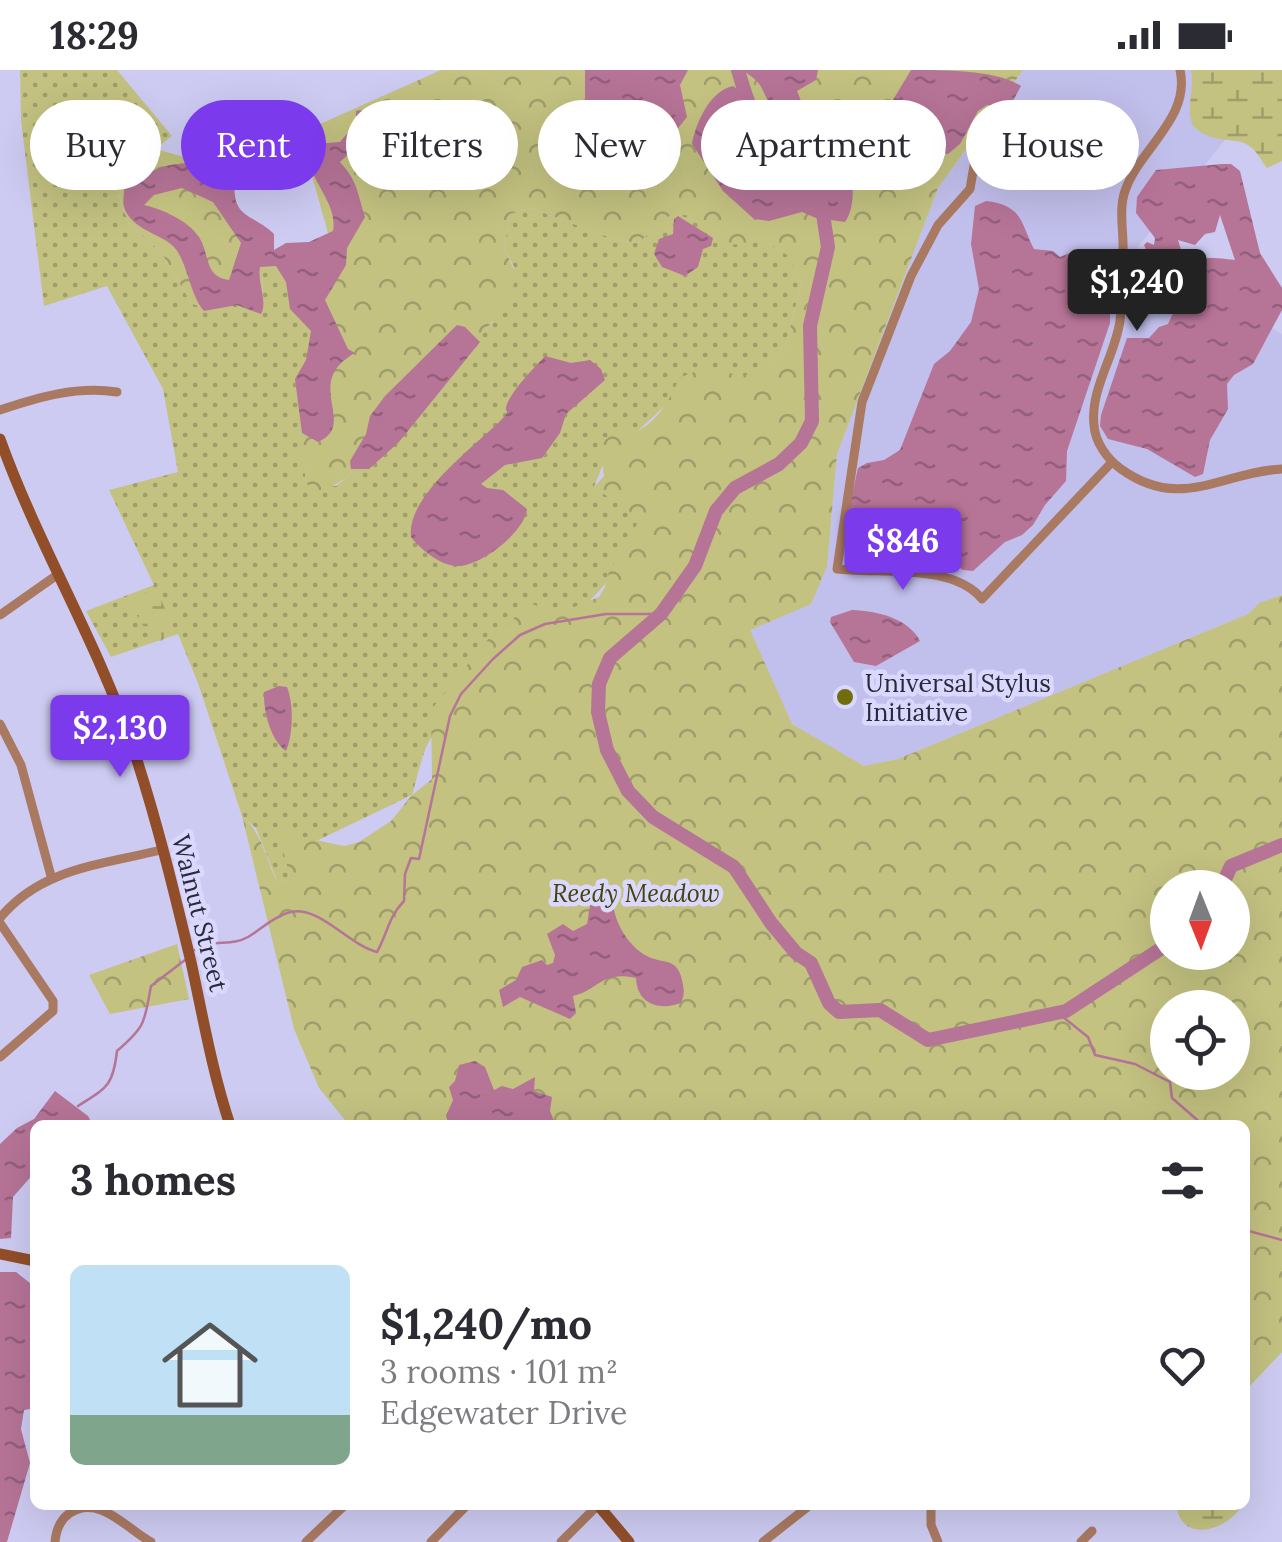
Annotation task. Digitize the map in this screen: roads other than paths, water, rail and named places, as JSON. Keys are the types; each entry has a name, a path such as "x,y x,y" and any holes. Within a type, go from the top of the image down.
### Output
{"main road":[{"name":"Walnut Street","path":"0,438 57,575 113,692 134,752 190,958 214,1078 228,1120"},
{"path":"0,1254 30,1261"},
{"path":"602,1510 628,1542"}],"street":[{"path":"1180,70 1183,90 1178,106 1128,185 1122,202 1123,290 1119,326 1096,397 1094,424 1100,444 1112,462 1138,479 1178,490 1282,469"},
{"path":"969,190 938,225 910,276 862,402 838,569 933,574 974,590 982,599 1112,462"},
{"path":"0,410 80,390 117,392"},
{"path":"0,615 57,575"},
{"path":"0,724 2,739 21,765 51,876"},
{"path":"0,1057 52,1011 53,1000 0,921 12,904 51,876 161,850"},
{"path":"55,1542 66,1516 83,1510"},
{"path":"98,1510 151,1542"},
{"path":"306,1542 339,1510"},
{"path":"431,1542 462,1510"},
{"path":"561,1542 593,1510"},
{"path":"763,1542 804,1510"},
{"path":"931,1510 931,1525 938,1542"},
{"path":"1082,1542 1092,1531"}],"water":[{"path":"585,70 688,70 680,85 687,117 681,124 681,100 585,100"},
{"path":"742,70 818,70 816,80 797,91 801,100 768,100"},
{"path":"911,70 985,74 1021,86 1013,100 966,100 966,133 948,154 946,100 893,100"},
{"path":"733,86 750,100 712,100"},
{"path":"701,118 701,158 692,144"},
{"path":"346,135 346,157 340,162 346,169 346,190 357,190 365,217 347,248 346,265 325,300 348,349 355,353 332,377 333,425 318,442 302,433 295,379 306,360 311,331 290,309 286,282 276,266 260,267 261,314 237,305 204,311 178,252 127,213 125,190 161,190 161,168 181,164 181,188 154,195 144,205 188,225 199,237 211,270 229,280 241,243 213,202 186,190 235,190 236,201 244,213 274,234 274,250 286,243 309,242 333,231 330,207 322,190 326,190 326,143 340,142"},
{"path":"1231,164 1240,171 1260,253 1282,288 1282,310 1253,364 1227,384 1228,409 1210,440 1203,474 1195,477 1147,449 1108,439 1100,426 1127,338 1149,338 1168,324 1174,311 1161,278 1150,279 1150,259 1144,245 1154,245 1155,238 1136,213 1137,197 1156,170","holes":["1220,215 1235,260 1201,260 1179,284 1183,256 1178,240 1195,245 1205,234 1215,232"]},
{"path":"853,190 845,222 802,212 769,221 754,219 723,191"},
{"path":"986,201 1014,212 1034,249 1053,251 1060,257 1074,251 1110,264 1110,323 1067,451 1066,481 1033,525 1005,542 973,571 963,570 943,557 922,558 904,553 850,561 847,529 858,468 900,450 934,364 950,351 971,322 979,289 971,244 975,206"},
{"path":"678,216 713,238 711,246 703,249 698,267 685,276 662,267 654,254 659,239 673,234 674,219"},
{"path":"457,325 465,327 480,342 399,442 369,469 351,469 350,461 366,434 370,416"},
{"path":"545,356 571,363 590,360 601,369 605,380 566,414 560,433 542,458 505,465 481,484 503,490 527,509 510,537 467,565 438,560 411,537 412,521 420,504 445,472 506,415 514,392"},
{"path":"852,610 891,617 908,627 920,641 876,666 854,662 830,622 831,617"},
{"path":"287,687 291,702 286,751 272,733 265,708 264,692"},
{"path":"606,885 614,893 620,928 631,944 680,972 684,989 681,1003 651,1003 640,994 636,978 625,976 608,979 573,996 576,1013 570,1019 520,997 503,1007 499,990 516,980 522,967 542,960 547,965 553,963 555,955 547,934 563,924 573,931 587,924 591,900"},
{"path":"475,1061 485,1067 494,1090 502,1086 513,1089 535,1077 534,1091 552,1097 554,1120 447,1120 453,1100 449,1087 459,1065"},
{"path":"55,1091 90,1120 32,1120"},
{"path":"30,1121 30,1178 13,1197 11,1238 0,1239 0,1144"},
{"path":"0,1272 16,1272 30,1283 30,1409 24,1410 21,1429 30,1463 7,1542 0,1542"}],"waterway":[{"path":"738,70 748,100"},
{"path":"821,201 828,247 810,326 812,421 801,443 779,464 735,488 716,511 695,566 661,614 610,658 599,684 598,712 607,750 628,791 653,817 734,867 771,923 796,953 811,963 829,1003 839,1012 880,1010 928,1040 1066,1011 1150,956"},
{"path":"195,950 208,944 241,940 282,915 298,911 310,913 377,952 404,901 405,874 411,858 419,859 450,716 461,694 520,635 545,624 606,614 661,614"},
{"path":"1229,870 1282,845"},
{"path":"78,1106 102,1090 110,1079 117,1051 143,1022 151,986 185,960"},
{"path":"1058,1013 1088,1037 1095,1055 1135,1064 1170,1082 1172,1098 1197,1120"},
{"path":"1250,1231 1282,1240"}],"place":[{"name":"Universal Stylus Initiative","path":"845,697"}],"park label":[{"name":"Reedy Meadow","path":"636,893"}]}
